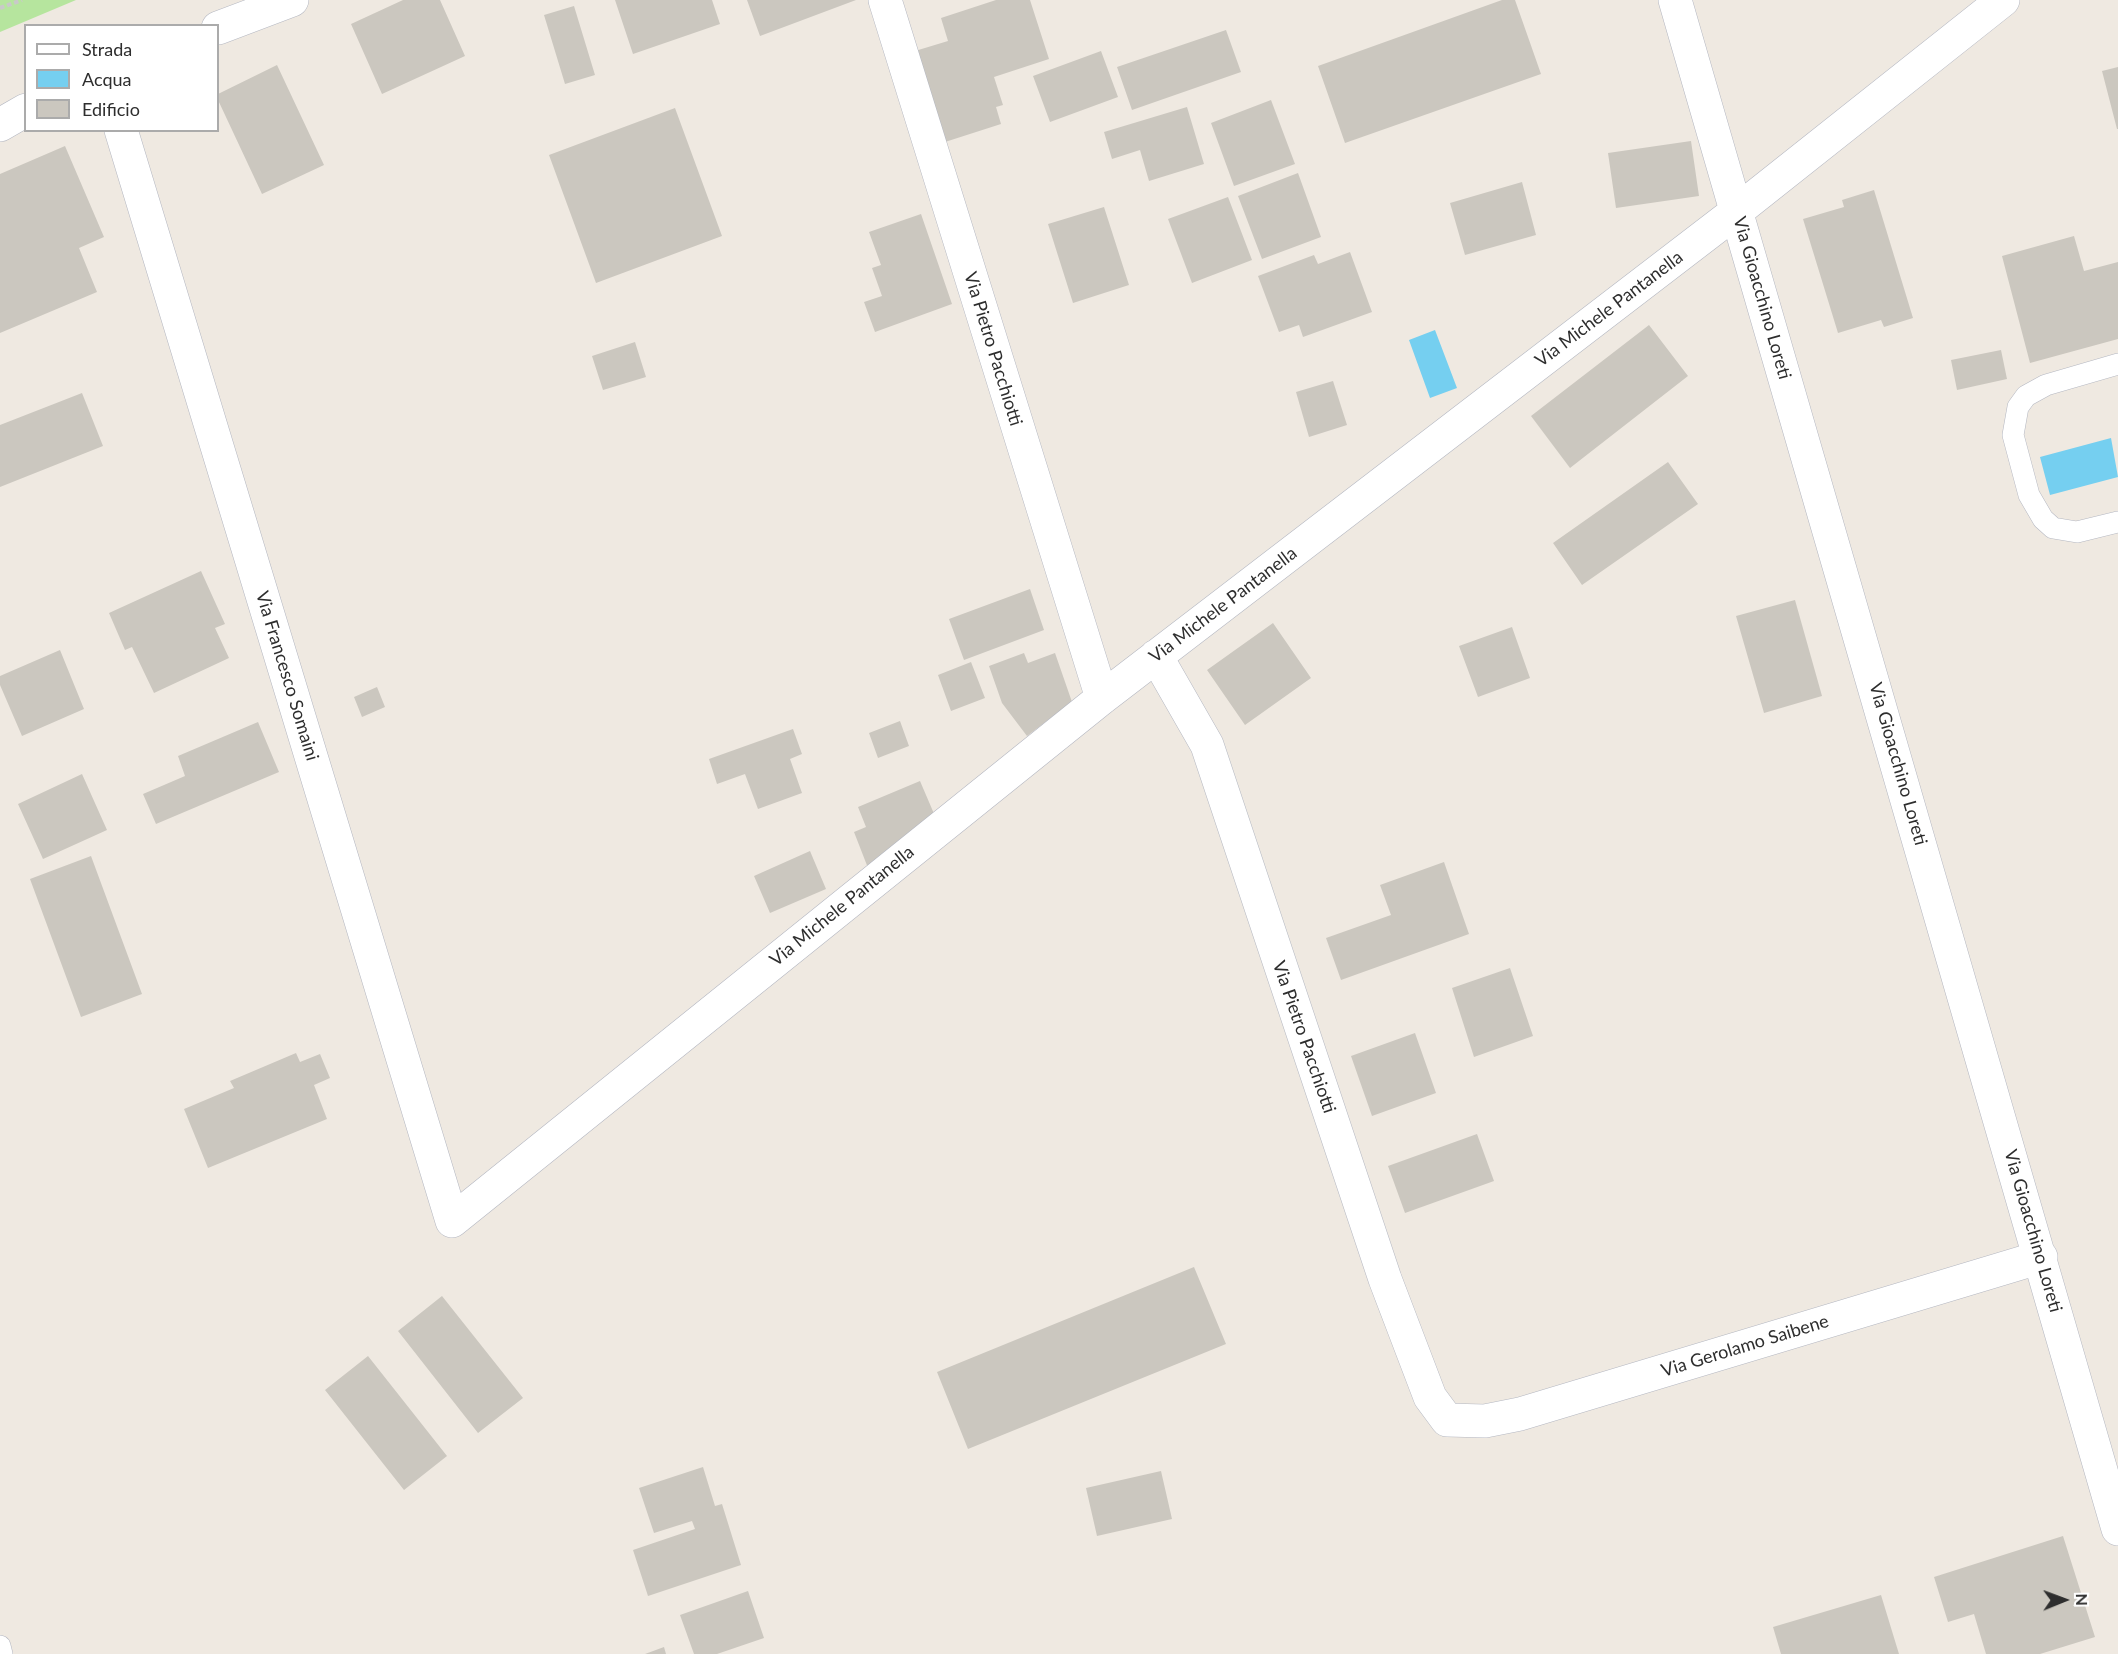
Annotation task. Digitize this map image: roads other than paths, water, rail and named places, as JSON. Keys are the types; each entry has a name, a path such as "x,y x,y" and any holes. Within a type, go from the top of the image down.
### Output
{"street":[{"path":"219,28 292,0"},
{"name":"Via Pietro Pacchiotti","path":"885,0 1102,698"},
{"name":"Via Gioacchino Loreti","path":"1675,0 2118,1529"},
{"name":"Via Michele Pantanella","path":"452,1221 1102,698 1737,211 2003,0"},
{"path":"0,108 24,100"},
{"path":"0,125 24,111"},
{"name":"Via Francesco Somaini","path":"122,132 452,1221"},
{"name":"Via Pietro Pacchiotti","path":"1156,656 1207,745 1385,1279 1430,1397 1447,1420"},
{"name":"Via Gerolamo Saibene","path":"1447,1420 1485,1421 1521,1414 2041,1257"}],"lane":[{"path":"2118,364 2046,385 2026,396 2018,407 2013,435 2029,495 2043,519 2053,528 2077,532 2118,522"},
{"path":"0,1646 2,1654"}],"water":[{"path":"1435,330 1457,388 1430,398 1409,340"},
{"path":"2111,438 2118,477 2050,495 2040,457"}]}
